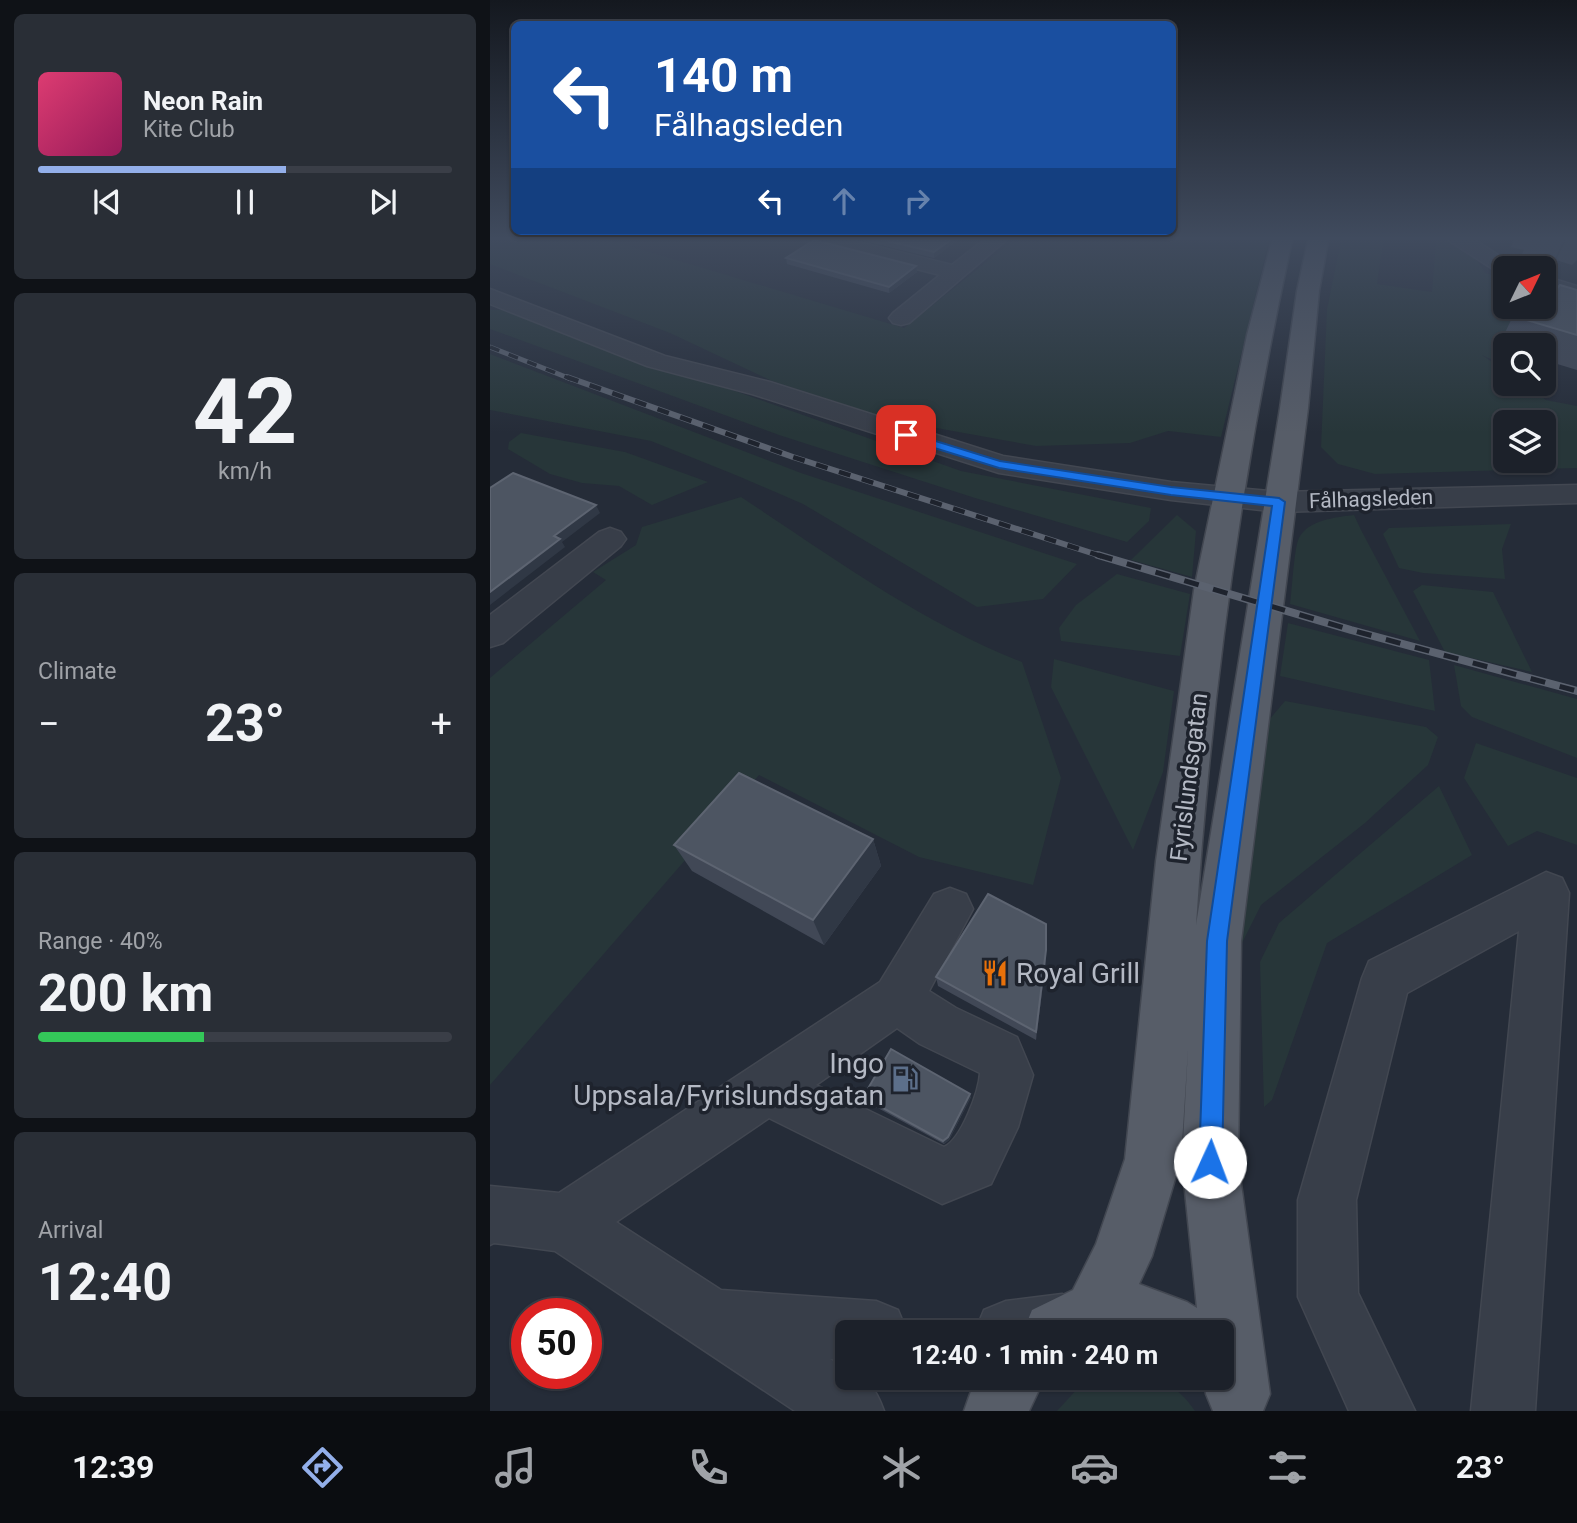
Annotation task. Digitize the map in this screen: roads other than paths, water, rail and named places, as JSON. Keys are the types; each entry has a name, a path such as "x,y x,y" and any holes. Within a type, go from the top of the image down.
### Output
{"main road":[{"name":"Fyrislundsgatan","path":"1059,1320 1122,1256 1153,1159 1178,861 1211,590 1267,302"},
{"name":"Fyrislundsgatan","path":"1235,1393 1210,1162 1217,941 1294,408 1307,302"},
{"path":"1086,1320 1132,1313 1154,1320"},
{"path":"996,1411 1005,1390"}],"street":[{"name":"Fålhagsleden","path":"505,302 656,361 761,388 999,464 1227,498 1279,502 1577,494"},
{"name":"Fålhagsleden","path":"561,302 658,339 761,388"},
{"path":"901,318 920,302"},
{"path":"490,634 610,539"},
{"path":"1383,1411 1328,1297 1327,1200 1386,978 1546,893 1503,1411"},
{"path":"565,1223 897,999 950,909"},
{"path":"766,1088 942,1176 971,1164 991,1127 1007,1074 999,1055 938,1026 897,999"},
{"path":"491,1214 565,1223 852,1411"},
{"path":"714,1320 835,1329"}],"railway":[{"path":"490,347 571,379"},
{"path":"567,377 793,457 1104,557"},
{"path":"1098,555 1351,630 1577,691"}],"place":[{"name":"Royal Grill","path":"995,973"},
{"name":"Ingo Uppsala/Fyrislundsgatan","path":"905,1079"}]}
